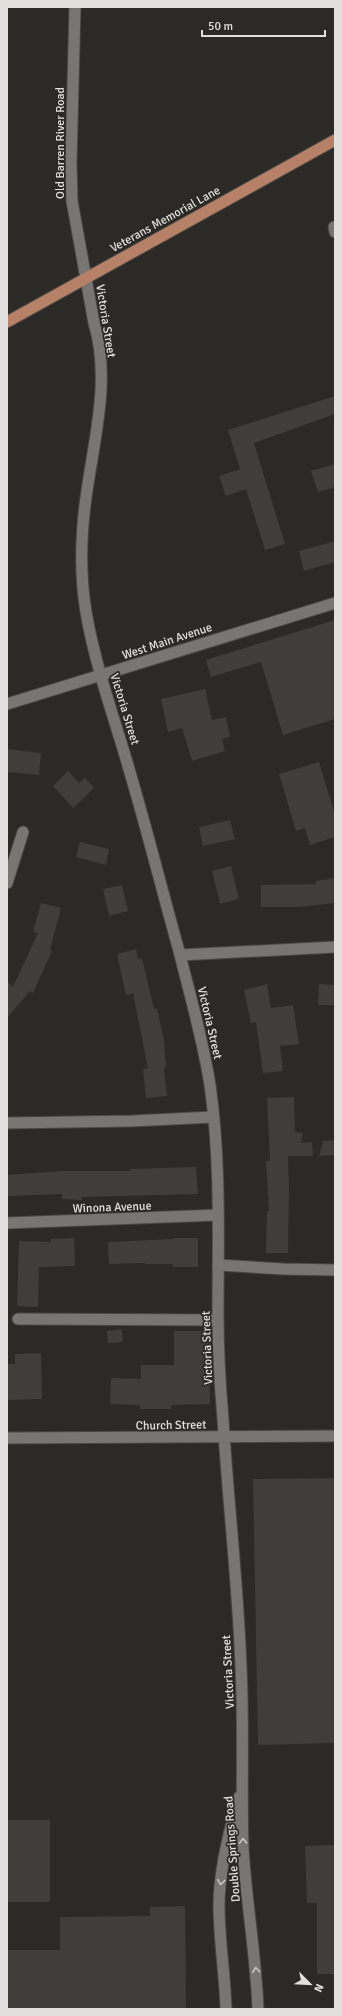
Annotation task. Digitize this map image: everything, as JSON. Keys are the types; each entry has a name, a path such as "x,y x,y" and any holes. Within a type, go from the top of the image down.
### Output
{"main road":[{"name":"Veterans Memorial Lane","path":"7,322 335,140"}],"street":[{"name":"Old Barren River Road","path":"75,7 71,184 72,201 86,278"},
{"name":"Victoria Street","path":"86,278 98,336 101,387 97,431 85,506 81,560 85,608 102,676 159,872 199,1031 210,1084 218,1215 218,1320 224,1437 241,1661 243,1722 241,1789"},
{"name":"West Main Avenue","path":"7,704 335,604"},
{"path":"7,883 23,832"},
{"path":"180,955 335,947"},
{"path":"7,1123 132,1121 213,1117"},
{"name":"Winona Avenue","path":"7,1223 218,1215"},
{"path":"218,1265 335,1270"},
{"path":"18,1319 218,1320"},
{"name":"Church Street","path":"7,1438 335,1436"},
{"name":"Double Springs Road","path":"226,2009 219,1918 219,1892 225,1858 241,1789"},
{"name":"Double Springs Road","path":"241,1789 245,1870 255,1957 258,2009"}],"building":[{"path":"335,396 335,414 254,443 285,544 265,550 246,489 226,496 219,476 240,469 228,430"},
{"path":"335,464 335,487 318,492 311,471"},
{"path":"335,541 335,562 304,571 299,551"},
{"path":"335,620 335,719 283,735 261,662 211,677 206,660"},
{"path":"205,689 212,720 226,717 230,737 222,739 225,751 192,761 182,728 168,732 161,699"},
{"path":"7,749 41,753 39,775 7,772"},
{"path":"319,762 335,815 335,837 310,845 305,828 296,831 279,774"},
{"path":"68,771 79,783 85,778 94,788 73,808 53,786"},
{"path":"230,820 235,839 203,846 199,827"},
{"path":"80,842 109,849 106,865 76,857"},
{"path":"231,866 239,899 220,904 212,871"},
{"path":"335,878 335,903 299,907 261,907 261,885 316,884 316,881"},
{"path":"122,885 128,911 109,916 103,889"},
{"path":"41,903 61,908 50,950 52,951 33,993 30,991 7,1018 7,981 13,987 38,933 33,932"},
{"path":"136,949 138,959 142,958 154,1009 157,1008 164,1041 166,1068 164,1068 167,1096 146,1098 143,1069 148,1068 133,993 126,995 117,954"},
{"path":"267,984 271,1008 293,1005 299,1044 280,1046 283,1071 263,1073 256,1022 251,1023 244,990"},
{"path":"319,984 335,985 335,1005 318,1005"},
{"path":"294,1097 295,1132 303,1133 301,1143 312,1142 313,1156 288,1156 288,1253 266,1253 267,1211 269,1211 266,1161 270,1161 267,1098"},
{"path":"335,1140 335,1155 319,1156 323,1141"},
{"path":"196,1167 198,1194 82,1197 82,1200 62,1199 62,1194 7,1196 7,1175 62,1171 130,1171 130,1169"},
{"path":"74,1238 75,1266 39,1267 38,1307 17,1306 19,1241 51,1242 51,1239"},
{"path":"198,1238 198,1267 173,1267 173,1264 145,1263 109,1264 108,1242"},
{"path":"122,1329 123,1342 108,1343 107,1331"},
{"path":"174,1331 209,1331 210,1404 171,1405 171,1409 140,1409 140,1405 110,1404 111,1378 141,1379 141,1365 174,1365"},
{"path":"41,1353 42,1399 7,1400 7,1364 15,1364 15,1354"},
{"path":"335,1478 335,1743 258,1745 253,1479"},
{"path":"7,1820 50,1820 50,1902 7,1902"},
{"path":"335,1845 335,1974 317,1974 317,1903 307,1903 305,1846"},
{"path":"185,1906 186,2009 7,2009 7,1950 60,1950 60,1917 150,1916 150,1907"}]}
